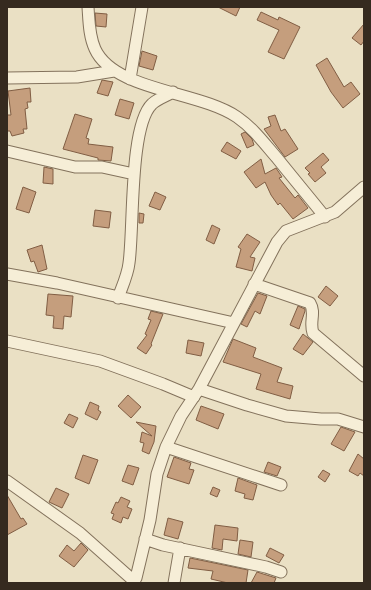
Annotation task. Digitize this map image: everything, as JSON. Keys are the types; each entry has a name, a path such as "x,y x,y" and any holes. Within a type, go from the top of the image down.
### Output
{"street":[{"path":"88,7 91,36 95,49 103,61 114,71 130,79 191,96 235,116 251,127 325,217"},
{"path":"130,79 142,7"},
{"path":"7,78 77,77 114,71"},
{"path":"118,298 129,265 134,174 145,115 151,105 173,92"},
{"path":"7,151 75,167 102,167 134,174"},
{"path":"7,481 80,533 137,581 157,474 166,447 181,416 196,393 283,233 325,217 350,201 364,187"},
{"path":"7,274 57,283 234,323"},
{"path":"254,284 310,303 313,312 311,327 313,333 364,376"},
{"path":"7,341 100,361 163,384 286,416 338,419 363,423"},
{"path":"166,447 281,485"},
{"path":"145,539 266,567 281,572"},
{"path":"174,583 180,548"}],"building":[{"path":"218,7 240,7 236,16"},
{"path":"261,12 278,20 279,17 300,27 284,59 268,52 279,30 257,20"},
{"path":"95,13 107,14 106,27 96,26"},
{"path":"364,24 364,41 361,45 352,38"},
{"path":"142,51 157,56 153,70 139,66"},
{"path":"327,58 344,87 351,82 360,94 343,108 331,92 316,65"},
{"path":"102,80 113,82 108,96 97,93"},
{"path":"30,88 31,102 27,102 28,108 25,109 27,129 23,129 24,133 12,136 10,131 7,131 7,115 11,115 8,91"},
{"path":"120,99 134,103 129,119 115,115"},
{"path":"75,114 92,119 86,138 89,139 88,144 113,147 111,161 98,160 98,158 63,149"},
{"path":"275,115 281,131 285,129 298,149 285,157 264,129 271,126 268,117"},
{"path":"245,132 252,139 254,145 247,148 241,134"},
{"path":"227,142 241,151 236,159 221,151"},
{"path":"323,153 329,160 321,167 326,173 315,182 305,168"},
{"path":"261,159 265,174 276,168 282,177 279,178 295,198 298,195 308,208 293,219 280,203 278,205 265,182 256,188 244,172"},
{"path":"44,167 53,169 53,184 43,183"},
{"path":"23,187 36,192 29,213 16,209"},
{"path":"155,192 166,197 160,210 149,206"},
{"path":"95,210 111,212 109,228 93,226"},
{"path":"139,213 144,214 143,223 139,223"},
{"path":"212,225 220,229 214,244 206,240"},
{"path":"247,234 260,242 250,257 255,258 252,271 236,267 241,249 238,247"},
{"path":"42,245 47,269 38,272 34,261 31,262 27,250"},
{"path":"326,286 338,296 330,306 318,297"},
{"path":"258,293 267,296 260,314 255,311 247,327 241,324"},
{"path":"48,294 73,296 71,317 64,316 63,329 53,328 54,316 46,315"},
{"path":"298,306 305,309 299,329 290,325"},
{"path":"151,311 163,314 151,344 152,345 146,354 137,348 147,335 145,334 151,320 148,319"},
{"path":"303,334 313,342 303,355 293,349"},
{"path":"233,339 256,348 253,357 282,368 277,382 293,386 290,399 256,389 261,374 223,362"},
{"path":"188,340 204,343 201,356 186,353"},
{"path":"128,395 141,407 131,418 118,406"},
{"path":"90,402 99,406 98,410 101,412 97,420 85,414"},
{"path":"201,406 224,414 218,429 196,420"},
{"path":"69,414 78,418 73,428 64,423"},
{"path":"136,422 156,426 154,442 149,454 142,451 144,443 140,442 142,432 152,436"},
{"path":"341,427 355,432 344,451 331,444"},
{"path":"358,454 364,459 364,476 360,473 358,476 349,471"},
{"path":"83,455 98,460 89,484 75,478"},
{"path":"174,457 191,463 189,469 194,470 189,484 167,477"},
{"path":"268,462 281,467 277,476 264,472"},
{"path":"128,465 139,468 133,485 122,481"},
{"path":"323,470 330,474 325,482 318,477"},
{"path":"238,478 257,485 253,500 244,498 245,494 235,491"},
{"path":"213,487 220,490 217,497 210,494"},
{"path":"56,488 69,494 62,508 49,502"},
{"path":"7,495 21,519 23,518 27,524 7,535"},
{"path":"121,497 130,501 127,507 132,509 128,519 123,517 121,523 112,519 114,514 111,513 116,502 118,503"},
{"path":"168,518 183,522 178,539 164,535"},
{"path":"215,525 238,528 237,541 223,539 222,550 212,548"},
{"path":"240,540 253,542 251,557 238,554"},
{"path":"81,543 88,550 74,567 59,556 67,545 74,551"},
{"path":"270,548 284,555 279,563 266,556"},
{"path":"190,558 248,570 246,583 228,583 211,579 213,571 188,568"},
{"path":"257,572 276,578 274,583 251,583"}]}
